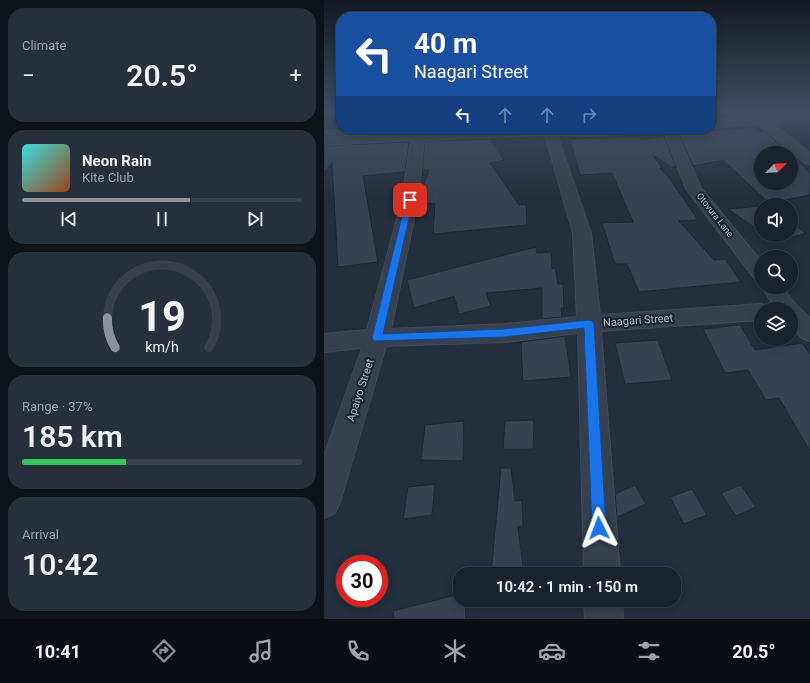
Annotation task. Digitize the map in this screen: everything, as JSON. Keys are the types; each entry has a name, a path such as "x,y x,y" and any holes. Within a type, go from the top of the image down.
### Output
{"street":[{"path":"324,141 345,140"},
{"name":"Apaiyo Street","path":"324,502 377,338 410,200 418,140"},
{"path":"552,140 582,233 589,324 602,567"},
{"name":"Otovura Lane","path":"674,140 694,189 754,265"},
{"path":"785,140 810,160"},
{"path":"798,310 810,308"},
{"name":"Naagari Street","path":"324,343 377,338 504,333 589,324 754,312"},
{"path":"798,319 810,332"},
{"path":"603,607 604,619"}],"building":[{"path":"491,140 504,160 490,163 519,205 526,204 527,225 433,234 435,203 422,204 423,187 429,170 422,170 425,141"},
{"path":"570,140 666,140 676,167 671,167 653,155 662,168 660,168 670,179 698,220 679,221 714,260 725,259 741,282 639,292 627,264 615,264 602,223 633,222 612,173 580,175"},
{"path":"682,140 774,140 781,146 754,146 754,189 723,160 693,166"},
{"path":"409,142 405,172 363,176 378,262 338,267 332,163 324,172 324,146"},
{"path":"798,162 810,173 810,195 795,198 764,198 755,190 798,190"},
{"path":"754,207 754,227 728,209"},
{"path":"798,228 806,233 798,236"},
{"path":"536,247 537,253 551,252 552,269 555,268 558,284 563,284 564,308 561,308 562,317 542,319 542,288 486,293 491,306 459,314 454,296 414,308 407,280"},
{"path":"740,325 755,350 782,346 798,346 798,344 802,343 810,354 810,451 779,398 766,400 748,370 725,373 703,329"},
{"path":"565,336 571,377 523,381 521,342"},
{"path":"658,340 672,380 625,384 615,343"},
{"path":"534,420 533,449 503,449 505,421"},
{"path":"464,421 463,461 421,460 425,425"},
{"path":"501,468 511,468 515,501 522,500 523,526 518,527 523,567 492,567"},
{"path":"435,484 432,515 403,519 408,487"},
{"path":"635,485 646,504 617,517 615,494"},
{"path":"741,485 756,507 736,516 721,493"},
{"path":"692,489 707,515 684,524 670,497"},
{"path":"453,596 453,607 465,607 466,619 394,619 393,611"}],"route":[{"path":"410,200 377,338 504,333 589,324 599,528"}]}
